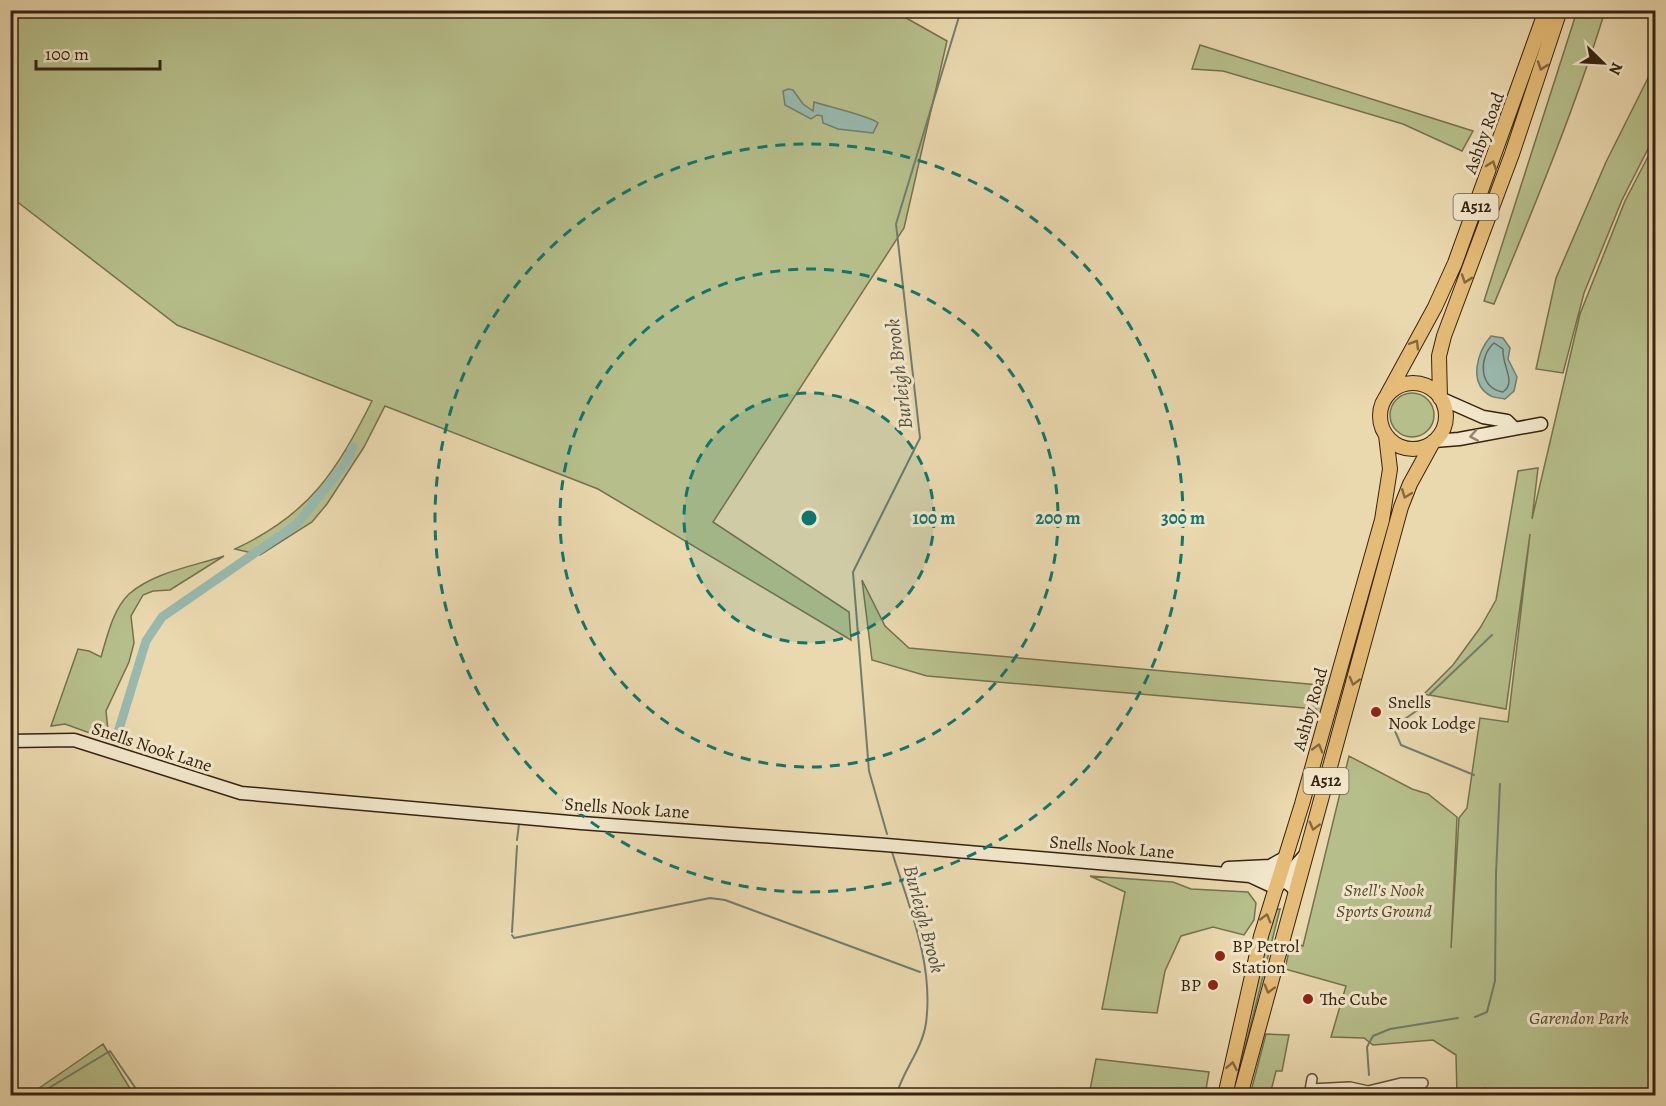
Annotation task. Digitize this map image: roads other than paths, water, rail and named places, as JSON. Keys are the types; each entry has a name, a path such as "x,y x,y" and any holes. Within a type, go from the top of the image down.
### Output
{"main road":[{"name":"Ashby Road","path":"1387,395 1435,307 1455,263 1546,10"},
{"name":"Ashby Road","path":"1440,398 1439,356 1444,336 1512,154 1560,10"},
{"path":"1410,383 1427,386 1440,398 1445,410 1444,423 1433,441 1421,447 1408,448 1395,444 1386,435 1380,413 1387,395 1394,389 1410,383"},
{"name":"Ashby Road","path":"1225,1095 1248,986 1280,882 1385,506 1390,469 1386,435"},
{"name":"Ashby Road","path":"1240,1095 1401,507 1410,483 1433,441"}],"street":[{"path":"1440,398 1483,417 1507,421 1514,428"},
{"path":"1433,441 1459,439 1541,424"},
{"name":"Snells Nook Lane","path":"10,741 74,740 241,794 1213,872 1280,882 1296,891"},
{"path":"1280,882 1306,853"},
{"path":"1213,872 1228,867 1270,866 1286,857"},
{"path":"1312,1079 1310,1092 1341,1087 1368,1093 1401,1083 1417,1085"}],"water":[{"path":"793,90 803,104 813,111 814,102 878,123 873,133 838,129 823,123 822,116 817,115 811,119 785,105 783,91"},
{"path":"1491,336 1503,338 1510,348 1508,359 1517,377 1514,391 1505,399 1492,397 1479,383 1477,375 1479,358"}],"waterway":[{"name":"Burleigh Brook","path":"887,834 869,771 853,572 920,438 896,224 961,10"},
{"path":"115,742 146,641 162,617 297,524 345,464 353,447"},
{"path":"1429,695 1492,635"},
{"path":"1422,707 1399,723 1395,731 1401,745 1474,775"},
{"path":"1475,1017 1487,1012 1495,981 1500,784"},
{"path":"517,840 519,824"},
{"path":"512,932 517,846"},
{"name":"Burleigh Brook","path":"892,852 918,936 928,1001 924,1033 896,1096"},
{"path":"512,935 514,938 710,898 725,900 920,972"},
{"path":"1369,1075 1367,1047 1373,1036 1390,1029 1458,1018"},
{"path":"39,1094 110,1051 141,1096"}],"place":[{"name":"Snells Nook Lodge","path":"1376,712"},
{"name":"BP Petrol Station","path":"1220,956"},
{"name":"BP","path":"1213,985"},
{"name":"The Cube","path":"1308,999"}],"park label":[{"name":"Snell's Nook Sports Ground","path":"1384,900"},
{"name":"Garendon Park","path":"1579,1018"}]}
